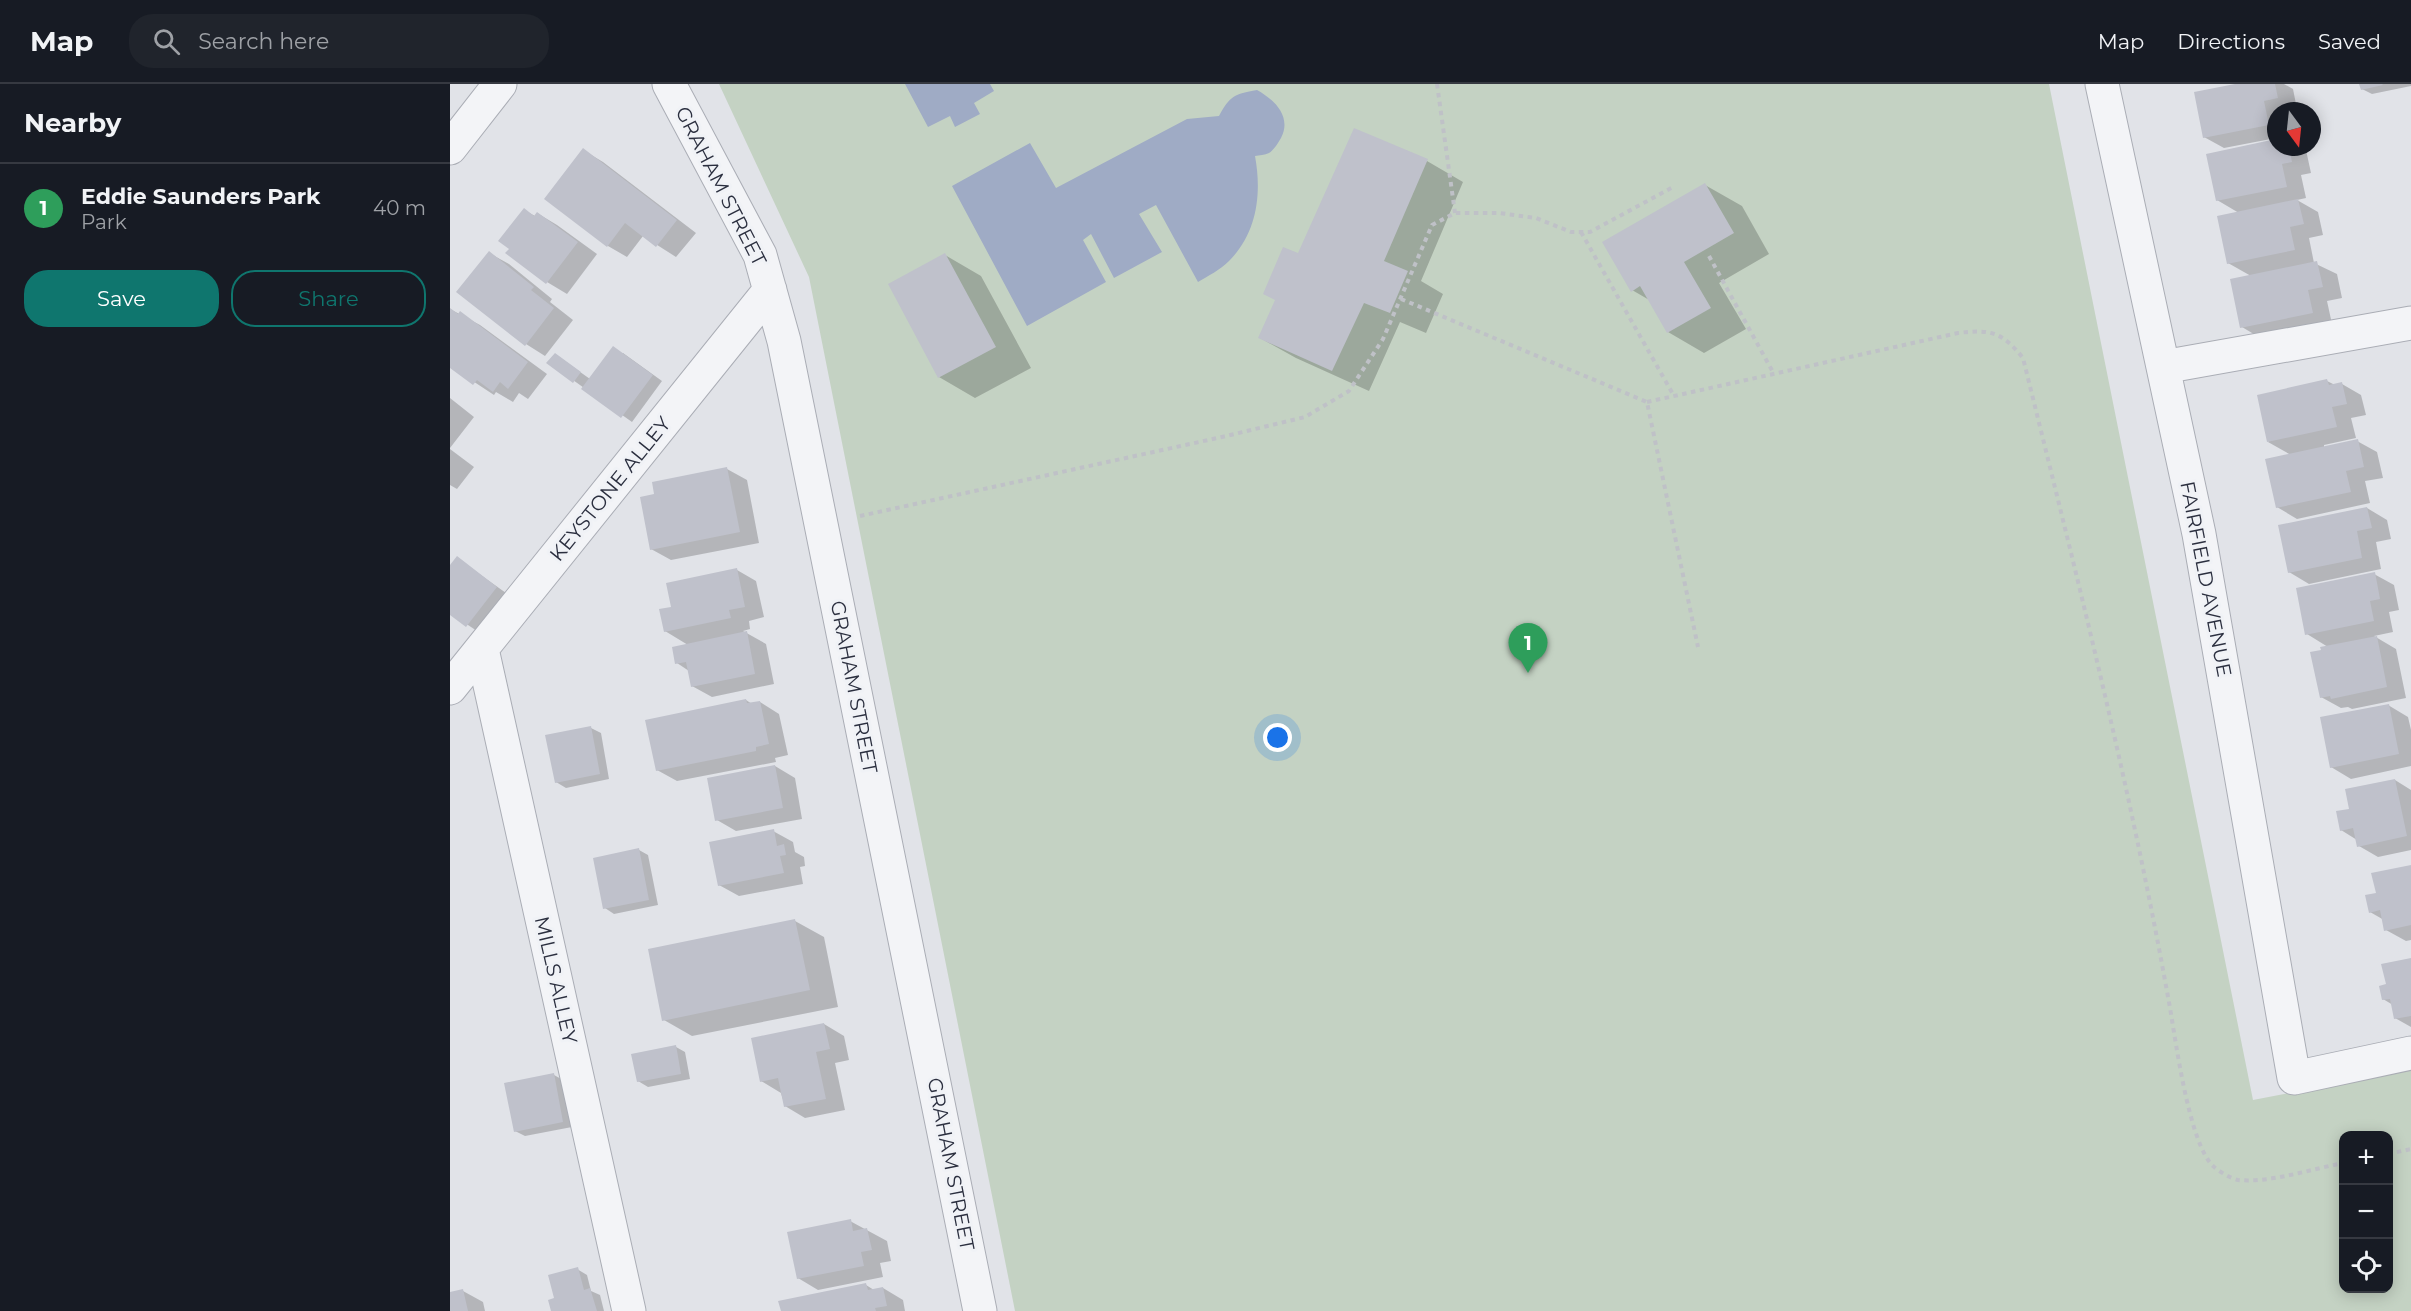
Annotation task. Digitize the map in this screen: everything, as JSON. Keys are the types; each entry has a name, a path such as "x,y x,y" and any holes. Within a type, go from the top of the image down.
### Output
{"street":[{"path":"450,148 500,84"},
{"name":"GRAHAM STREET","path":"669,84 760,255 784,340 980,1311"},
{"name":"FAIRFIELD AVENUE","path":"2102,84 2199,534 2294,1078 2411,1053"},
{"name":"KEYSTONE ALLEY","path":"450,688 770,290"},
{"path":"2163,367 2411,323"},
{"name":"MILLS ALLEY","path":"482,649 629,1311"}],"path":[{"path":"1437,84 1455,213"},
{"path":"821,525 1305,417 1349,392 1383,339 1432,225 1455,213 1498,213 1536,218 1571,232 1590,232 1675,186"},
{"path":"1581,232 1674,396"},
{"path":"1709,256 1774,374"},
{"path":"1401,299 1647,402 1958,333 1982,330 2008,339 2023,358 2120,763 2185,1091 2198,1140 2212,1166 2236,1180 2270,1178 2339,1164"},
{"path":"1647,402 1698,647"},
{"path":"2393,1153 2411,1149"}],"green space":[{"path":"719,84 2049,84 2253,1100 2411,1069 2411,1311 1015,1311 809,277"}],"water":[{"path":"905,84 990,84 994,91 974,103 980,114 955,127 950,116 928,127"},
{"path":"1257,90 1280,110 1284,130 1271,152 1255,156 1258,184 1255,212 1246,238 1229,261 1198,282 1156,205 1139,214 1162,252 1114,278 1091,234 1083,240 1106,282 1027,326 952,186 1030,143 1056,188 1187,119 1219,116 1233,97"}],"building":[{"path":"2235,84 2275,84 2278,98 2264,101 2267,125 2203,138 2194,92"},
{"path":"2359,84 2382,84 2383,85 2361,90"},
{"path":"1354,128 1428,159 1384,261 1408,271 1390,313 1364,303 1332,371 1258,338 1275,300 1263,294 1283,247 1298,253"},
{"path":"2267,141 2267,156 2291,156 2292,162 2282,164 2287,187 2216,201 2206,154"},
{"path":"583,148 677,220 656,247 625,223 607,247 544,199"},
{"path":"1705,183 1734,233 1684,262 1711,308 1667,333 1640,286 1631,292 1602,242"},
{"path":"2298,199 2304,224 2290,227 2295,250 2227,264 2217,216"},
{"path":"524,208 534,216 537,212 578,242 546,284 505,253 509,249 498,241"},
{"path":"489,251 534,287 531,290 554,308 525,346 456,292"},
{"path":"945,253 996,347 938,378 888,284"},
{"path":"2317,261 2323,287 2308,290 2313,313 2240,328 2230,279"},
{"path":"450,308 458,314 460,311 528,362 508,389 500,382 493,392 477,380 473,385 450,368"},
{"path":"613,346 653,375 621,418 581,389"},
{"path":"555,353 581,372 573,383 546,363"},
{"path":"2327,379 2329,385 2342,382 2347,404 2332,407 2337,427 2267,442 2257,395"},
{"path":"2358,439 2364,467 2346,471 2351,492 2276,508 2265,459"},
{"path":"727,467 740,532 650,550 640,497 654,494 652,482"},
{"path":"2367,507 2372,528 2357,531 2362,558 2288,573 2278,525"},
{"path":"457,556 497,587 466,627 450,615 450,565"},
{"path":"737,568 745,607 729,610 731,618 664,632 659,609 671,607 666,583"},
{"path":"2375,572 2380,599 2370,601 2374,621 2305,635 2296,588"},
{"path":"747,631 755,674 691,687 686,662 675,664 672,647"},
{"path":"2377,636 2387,687 2331,699 2330,696 2320,698 2310,652 2321,650 2320,647"},
{"path":"746,699 747,703 760,701 769,744 756,747 756,751 656,771 645,720"},
{"path":"2389,704 2399,754 2330,768 2320,717"},
{"path":"591,726 600,774 555,783 545,735"},
{"path":"775,765 783,808 715,821 707,778"},
{"path":"2395,779 2407,836 2357,847 2353,828 2340,831 2336,811 2349,809 2345,789"},
{"path":"774,829 777,846 784,844 786,855 780,856 784,873 718,886 709,842"},
{"path":"639,848 649,900 603,909 593,858"},
{"path":"2411,865 2411,925 2384,931 2380,910 2369,913 2365,895 2376,893 2371,873"},
{"path":"795,919 810,990 662,1021 648,949"},
{"path":"2411,958 2411,1016 2394,1019 2390,999 2382,1000 2379,986 2386,984 2381,964"},
{"path":"824,1023 830,1049 816,1052 826,1099 784,1107 778,1078 760,1082 751,1038"},
{"path":"676,1045 681,1074 637,1082 631,1054"},
{"path":"554,1073 563,1122 514,1132 504,1083"},
{"path":"851,1219 853,1231 867,1228 872,1250 861,1252 864,1266 797,1279 787,1232"},
{"path":"578,1267 584,1290 590,1288 597,1311 551,1311 548,1300 554,1298 548,1275"},
{"path":"866,1283 868,1290 883,1287 887,1306 875,1308 876,1311 781,1311 778,1301"},
{"path":"463,1289 468,1311 450,1311 450,1292"}],"place":[{"name":"Eddie Saunders Park","path":"1528,673"}]}
